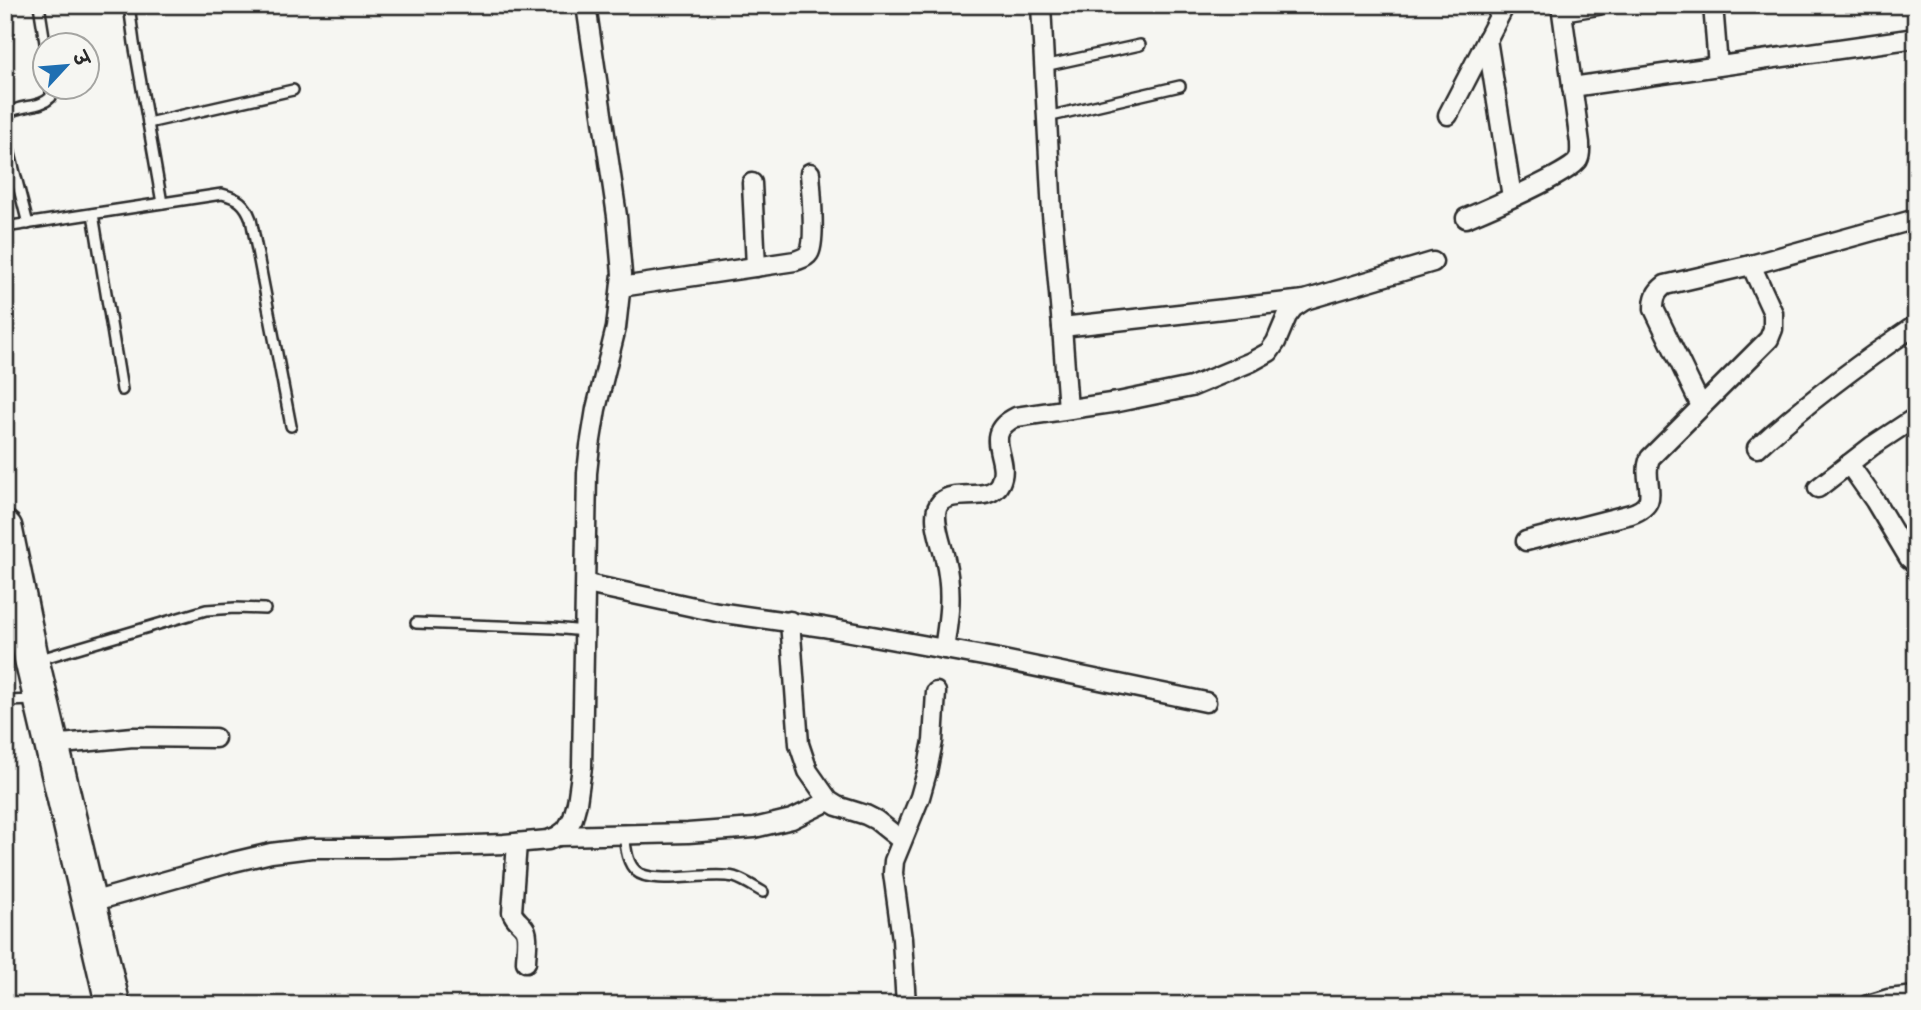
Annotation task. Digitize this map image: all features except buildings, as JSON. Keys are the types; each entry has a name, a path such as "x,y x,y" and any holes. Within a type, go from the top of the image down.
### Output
{"highway":[{"path":"5,528 32,661 113,1005"}],"street":[{"path":"88,903 271,853 311,849 548,840 566,830 573,818 582,767 587,473 590,446 616,327 621,286 619,228 586,5"},
{"path":"1041,5 1052,214 1068,410"},
{"path":"1448,116 1505,5"},
{"path":"1466,218 1569,169 1577,162 1580,143 1561,8 1598,5"},
{"path":"1713,5 1718,66"},
{"path":"1572,87 1916,38"},
{"path":"1487,39 1512,197"},
{"path":"621,286 804,258 809,254 813,239 810,173"},
{"path":"752,183 756,267"},
{"path":"1701,406 1654,309 1656,294 1665,285 1751,265 1916,219"},
{"path":"1062,327 1305,300 1433,262"},
{"path":"1526,541 1641,511 1648,505 1650,497 1647,466 1650,458 1769,339 1773,329 1773,313 1751,265"},
{"path":"944,649 951,606 950,583 936,524 936,508 942,500 981,495 996,488 1002,474 998,436 1000,428 1006,422 1016,417 1118,402 1191,387 1269,352 1287,316 1305,300"},
{"path":"1757,448 1794,413 1916,325"},
{"path":"1818,488 1872,446 1916,417"},
{"path":"1849,464 1875,500 1909,558 1916,564"},
{"path":"587,584 718,612 790,621 944,649 1206,702"},
{"path":"790,621 799,744 808,771 829,801 876,820 901,840"},
{"path":"906,1005 894,861 920,797 927,772 933,741 936,692"},
{"path":"52,745 133,737 215,738"},
{"path":"558,836 688,833 754,828 775,825 800,816 829,801"},
{"path":"517,843 512,912 515,920 527,933 526,961"},
{"path":"1868,1005 1888,999 1916,996"}],"lane":[{"path":"39,5 43,32"},
{"path":"130,5 134,43 162,203"},
{"path":"1044,66 1140,45"},
{"path":"1047,117 1180,86"},
{"path":"148,123 293,90"},
{"path":"5,116 16,108 45,102"},
{"path":"5,134 28,224"},
{"path":"5,227 222,194 235,197 246,206 251,219 291,426"},
{"path":"93,214 122,390"},
{"path":"32,661 206,610 265,609"},
{"path":"416,623 586,631"},
{"path":"5,701 41,699"},
{"path":"624,835 627,856 632,866 636,872 645,876 733,877 764,892"}]}
